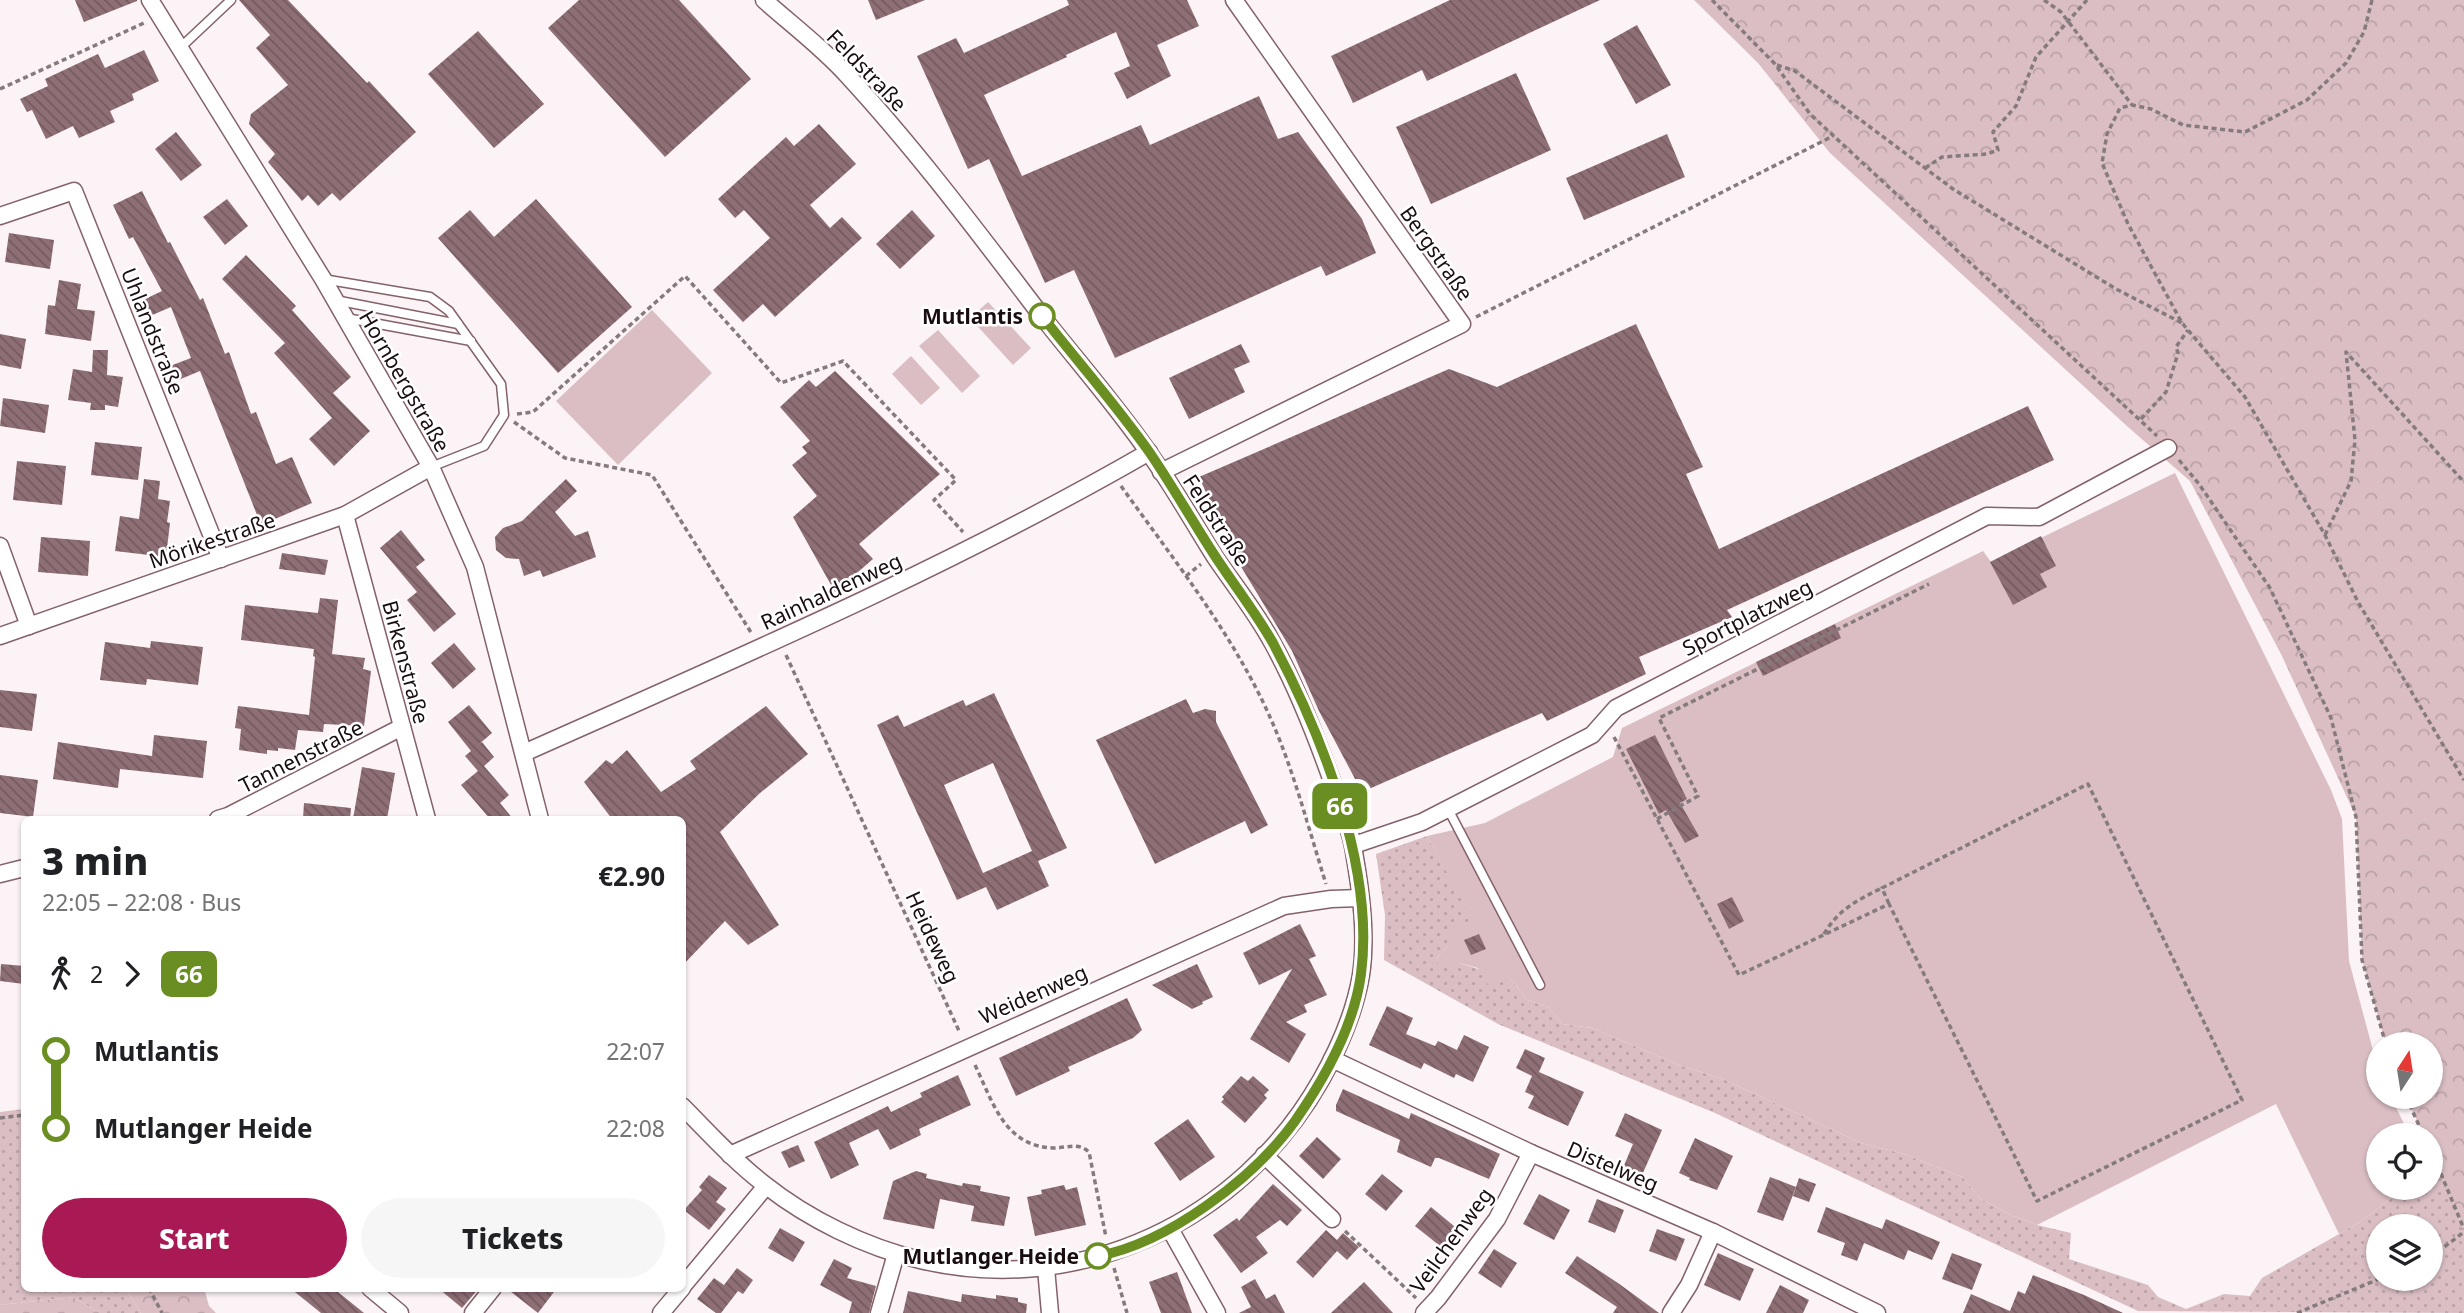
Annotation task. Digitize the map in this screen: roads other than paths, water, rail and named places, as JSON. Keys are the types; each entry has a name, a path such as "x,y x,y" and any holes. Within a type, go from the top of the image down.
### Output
{"street":[{"name":"Hornbergstraße","path":"150,0 323,279 431,467 475,567 539,816"},
{"name":"Feldstraße","path":"764,0 844,71 935,176 1149,452 1272,641 1317,739 1353,845 1363,937 1360,976 1351,1013 1332,1059 1309,1100 1285,1135 1224,1193 1170,1229 1110,1254 1046,1268 967,1269 896,1254 841,1231 766,1186"},
{"name":"Bergstraße","path":"1161,472 1461,324 1234,0"},
{"name":"Uhlandstraße","path":"0,216 74,191 221,559"},
{"name":"Sportplatzweg","path":"1353,845 1422,822 1592,735 1616,708 1987,516 2039,517 2168,448"},
{"name":"Rainhaldenweg","path":"524,753 761,648 975,546 1149,452"},
{"name":"Mörikestraße","path":"0,636 345,515 431,467"},
{"name":"Birkenstraße","path":"345,515 426,816"},
{"path":"0,546 29,626"},
{"name":"Tannenstraße","path":"229,816 402,727"},
{"path":"0,874 21,870"},
{"name":"Weidenweg","path":"730,1155 1284,906 1360,898"},
{"name":"Distelweg","path":"1332,1059 1531,1153 1713,1232 1877,1313"},
{"path":"686,1110 730,1155 766,1186 686,1283"},
{"name":"Veilchenweg","path":"1426,1311 1497,1219 1531,1153"},
{"path":"1264,1155 1332,1219"},
{"path":"1170,1229 1217,1313"},
{"path":"1671,1313 1689,1285 1713,1232"},
{"path":"879,1313 896,1254"},
{"path":"1046,1268 1050,1313"},
{"path":"375,1292 400,1313"},
{"path":"473,1313 490,1292"},
{"path":"661,1313 679,1292"}],"lane":[{"path":"180,48 230,0"},
{"path":"323,279 430,297 449,311 501,384 504,415 484,446 431,467"},
{"path":"335,300 458,324"},
{"path":"345,317 471,341"},
{"path":"1448,809 1539,985"}],"place":[{"name":"Mutlantis","path":"1042,316"},
{"name":"Mutlanger Heide","path":"1098,1256"}]}
